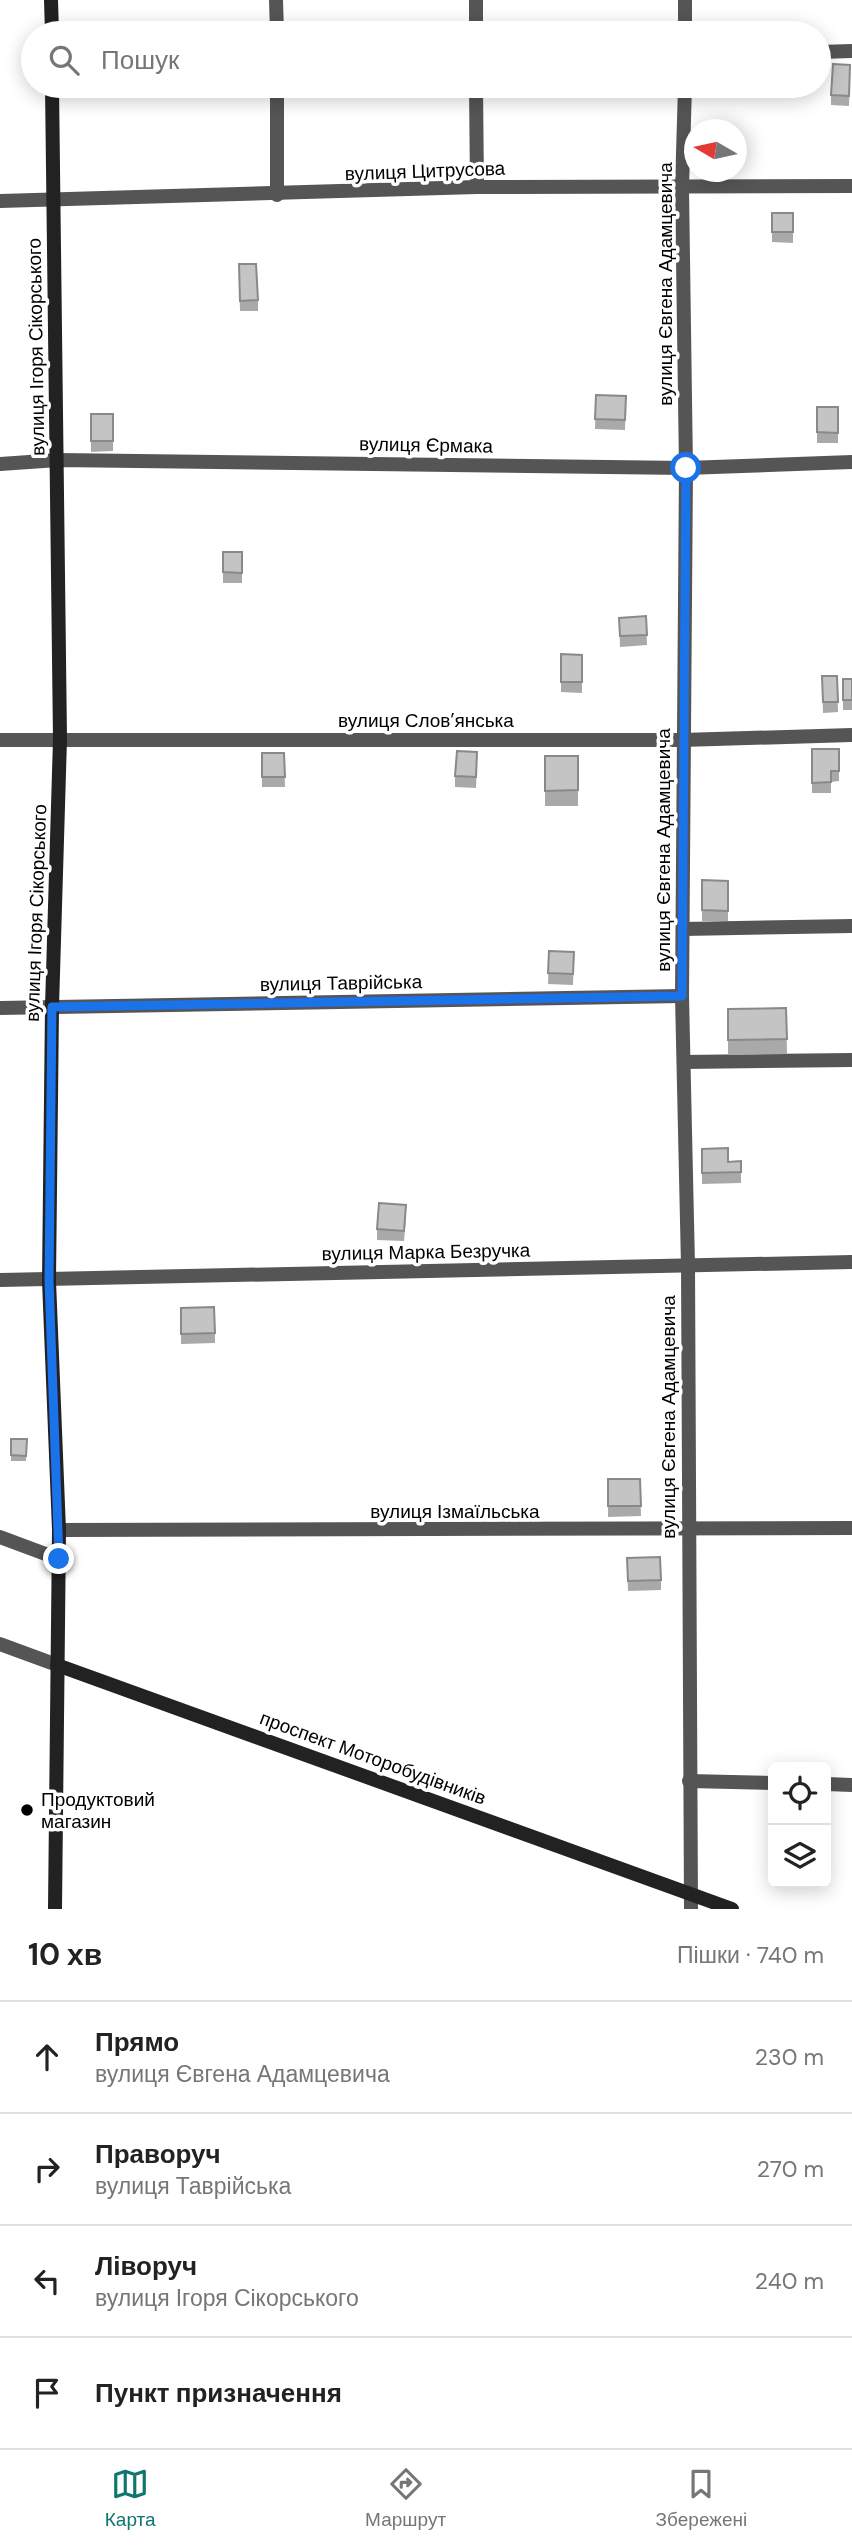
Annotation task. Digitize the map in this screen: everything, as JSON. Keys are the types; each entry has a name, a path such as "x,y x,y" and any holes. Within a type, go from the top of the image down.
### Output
{"main road":[{"path":"51,0 52,21"},
{"name":"вулиця Ігоря Сікорського","path":"52,98 60,739 52,1007 49,1280 59,1530 55,1909"},
{"name":"проспект Моторобудівників","path":"57,1665 732,1909"}],"street":[{"path":"276,0 277,21"},
{"path":"476,0 476,21"},
{"path":"685,0 685,21"},
{"path":"831,52 852,51"},
{"path":"277,98 277,195"},
{"path":"476,98 477,187"},
{"name":"вулиця Євгена Адамцевича","path":"685,98 682,188 686,468 682,996 688,1265 687,1530 691,1909"},
{"name":"вулиця Цитрусова","path":"0,201 277,195 477,187 852,186"},
{"name":"вулиця Єрмака","path":"0,464 58,460 686,468 852,462"},
{"name":"вулиця Слов’янська","path":"0,740 682,740 852,736"},
{"path":"683,929 852,926"},
{"name":"вулиця Таврійська","path":"0,1008 682,996"},
{"path":"684,1062 852,1060"},
{"name":"вулиця Марка Безручка","path":"0,1280 852,1262"},
{"name":"вулиця Ізмаїльська","path":"59,1530 852,1528"},
{"path":"0,1537 59,1559"},
{"name":"проспект Моторобудівників","path":"0,1644 57,1665"},
{"path":"689,1782 768,1783"},
{"path":"831,1784 852,1785"}],"building":[{"path":"833,64 850,65 849,96 831,95"},
{"path":"772,213 793,213 793,232 772,232"},
{"path":"239,264 256,264 258,300 240,301"},
{"path":"596,395 626,396 625,420 595,419"},
{"path":"817,407 838,407 838,433 817,432"},
{"path":"91,414 113,414 113,441 91,441"},
{"path":"223,552 242,552 242,573 223,572"},
{"path":"646,616 647,635 620,636 619,618"},
{"path":"561,654 582,655 582,682 561,682"},
{"path":"822,676 837,676 838,702 823,702"},
{"path":"843,679 852,679 852,700 843,700"},
{"path":"812,749 839,749 839,771 831,771 831,782 812,783"},
{"path":"457,751 477,752 476,777 455,776"},
{"path":"262,753 284,753 285,777 262,777"},
{"path":"545,756 578,756 578,790 545,791"},
{"path":"702,880 728,881 728,911 702,910"},
{"path":"549,951 574,952 573,974 548,973"},
{"path":"786,1008 787,1039 728,1040 728,1009"},
{"path":"728,1148 728,1162 741,1161 741,1172 702,1173 702,1149"},
{"path":"379,1203 406,1205 404,1231 377,1229"},
{"path":"214,1307 215,1333 181,1334 181,1308"},
{"path":"11,1439 27,1439 26,1456 11,1455"},
{"path":"608,1479 640,1479 641,1506 608,1506"},
{"path":"660,1557 661,1580 628,1581 627,1558"}],"place":[{"name":"Продуктовий магазин","path":"27,1810"}],"route":[{"path":"59,1559 49,1280 52,1007 682,996 686,468"}]}
